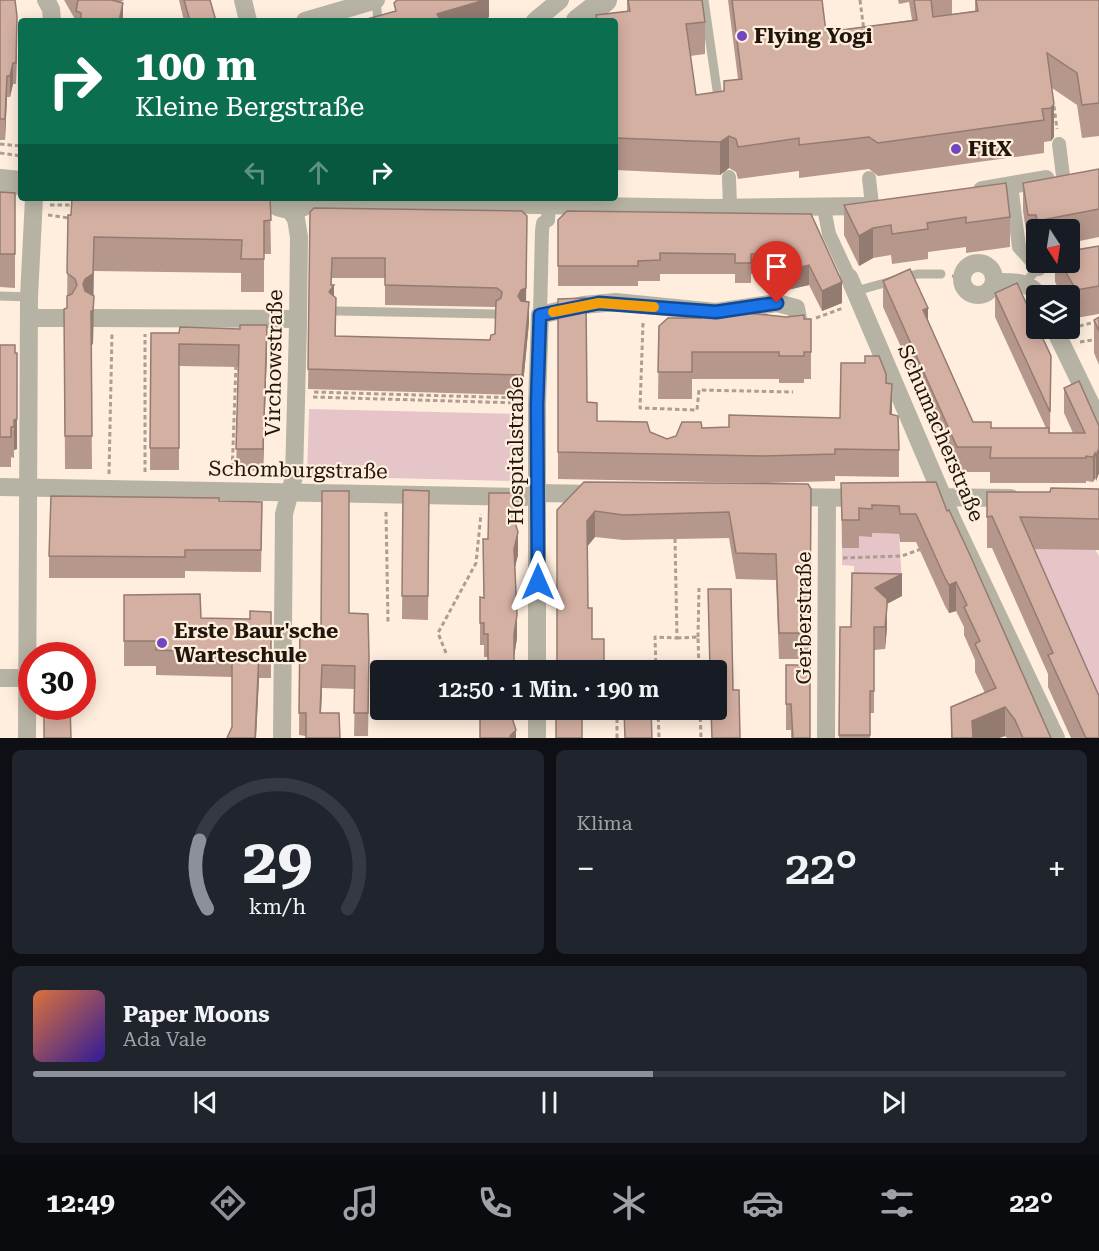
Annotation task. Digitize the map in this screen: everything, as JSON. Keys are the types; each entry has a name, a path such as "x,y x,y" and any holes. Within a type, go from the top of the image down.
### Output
{"street":[{"path":"46,0 51,9 51,18"},
{"path":"243,0 247,18"},
{"path":"314,18 376,0"},
{"path":"539,18 560,0"},
{"path":"582,18 605,0"},
{"path":"967,192 1072,175 1059,144"},
{"path":"729,177 730,208"},
{"path":"869,178 872,205"},
{"path":"0,181 18,183"},
{"path":"1011,185 1012,213 1019,247 1026,255"},
{"name":"Virchowstraße","path":"282,738 284,514 294,477 304,397 299,237 295,201"},
{"path":"407,201 730,208 824,207 891,203"},
{"name":"Hospitalstraße","path":"537,660 539,493 529,403 542,231 543,224 548,220 549,205"},
{"path":"28,642 29,297 36,206"},
{"name":"Schumacherstraße","path":"824,207 829,234 958,531 1056,738"},
{"path":"994,282 1026,289"},
{"path":"536,315 599,303 716,312 785,303 796,308 800,319 794,330 779,333 765,327 749,309"},
{"path":"94,318 145,319 302,313"},
{"path":"30,318 66,318"},
{"path":"1059,339 1099,421"},
{"name":"Schomburgstraße","path":"0,487 483,497 525,497 539,493 618,495"},
{"path":"770,497 1028,498"},
{"name":"Gerberstraße","path":"826,498 826,738"},
{"path":"0,678 18,678"},
{"path":"27,720 27,738"},
{"path":"537,720 537,738"}],"lane":[{"path":"376,0 378,18"},
{"path":"704,0 720,109"},
{"path":"855,290 917,274 941,274"},
{"path":"0,296 29,297"},
{"path":"336,311 496,314"}],"path":[{"path":"860,0 864,32"},
{"path":"1053,100 1059,144"},
{"path":"0,144 18,146"},
{"path":"0,153 18,156"},
{"path":"36,206 82,205"},
{"path":"36,206 70,218"},
{"path":"800,319 810,320 855,290"},
{"path":"645,306 642,328 640,408 697,410 699,390 793,392"},
{"path":"108,488 112,319"},
{"path":"145,319 145,489"},
{"path":"1080,325 1099,321"},
{"path":"231,492 236,353"},
{"path":"304,397 529,403"},
{"path":"385,495 388,622"},
{"path":"446,653 438,633 476,563 483,497"},
{"path":"675,539 677,638"},
{"path":"826,557 902,556 921,549"},
{"path":"699,588 699,660"},
{"path":"656,660 655,637 698,637"},
{"path":"617,720 617,738"},
{"path":"658,720 659,738"},
{"path":"700,720 701,738"}],"shaded area":[{"path":"309,409 518,414 515,481 307,476"},
{"path":"872,533 899,534 902,581 854,580 854,566 842,565 842,548 859,548 859,536"},
{"path":"1090,540 1099,556 1099,728 1017,545"}],"building":[{"path":"0,0 15,0 17,16 16,63 13,63 10,76 7,76 5,119 0,119"},
{"path":"78,0 111,0 123,3 120,18 81,18 81,13 76,11"},
{"path":"184,0 210,0 215,18 189,18"},
{"path":"397,0 481,0 437,14 439,18 371,18 396,11 394,3"},
{"path":"628,0 702,0 705,22 686,24 696,95 724,91 724,81 742,79 732,0 822,0 826,32 917,20 914,0 931,0 933,17 978,11 976,0 1099,0 1099,103 1082,105 1077,73 1047,53 1054,104 1051,108 1042,109 1044,120 878,143 869,137 799,145 799,138 738,147 736,139 729,136 720,142 618,138 618,18 596,18 596,15 630,11"},
{"path":"1099,169 1099,209 1037,219 1036,215 1028,215 1023,183"},
{"path":"1006,183 1010,217 966,223 966,217 927,223 928,229 892,234 891,225 873,228 859,236 844,205"},
{"path":"0,192 15,193 15,254 0,254"},
{"path":"72,201 270,201 271,220 264,221 264,259 241,259 242,240 94,237 93,274 85,279 83,284 85,291 94,296 93,311 91,311 92,436 65,436 64,309 67,308 67,296 72,294 77,285 75,279 67,273 68,215 71,215"},
{"path":"314,208 522,211 527,216 526,288 521,290 518,296 521,301 529,302 522,375 308,369 310,212","holes":["332,258 385,258 385,285 497,288 502,292 501,298 496,301 495,334 491,335 490,340 335,336 336,298 329,292 334,285 331,285"]},
{"path":"567,211 811,214 842,282 822,291 809,265 787,270 784,254 751,254 751,263 735,263 735,254 660,253 660,260 638,261 638,266 558,266 558,220"},
{"path":"1099,246 1099,286 1080,289 1080,285 1073,285 1066,273 1080,273 1080,249"},
{"path":"910,269 928,308 923,310 973,422 991,422 991,428 1049,428 1049,433 1085,433 1064,388 1079,381 1099,426 1099,448 1096,456 1095,453 1093,457 1086,456 1086,458 990,458 991,447 957,447 883,281"},
{"path":"1017,283 1026,303 1026,339 1043,339 1051,356 1050,412 995,293"},
{"path":"586,298 587,402 597,403 597,421 647,422 650,432 667,439 676,436 682,422 701,422 702,428 729,427 729,415 840,418 841,363 865,363 865,356 879,356 886,374 886,383 892,384 890,414 898,416 899,450 835,449 835,454 764,456 558,452 558,299"},
{"path":"736,312 786,317 804,315 804,319 811,319 811,352 804,352 804,356 779,356 779,352 692,352 692,372 658,372 659,326 668,318 736,315"},
{"path":"1099,317 1099,331 1094,320"},
{"path":"240,325 267,325 263,449 236,449 239,345 179,344 179,448 150,448 151,333 179,333 180,327 240,329"},
{"path":"0,345 15,345 15,353 17,353 17,419 14,420 14,427 11,427 11,437 0,437"},
{"path":"584,482 808,484 811,489 810,633 779,633 776,554 736,553 729,512 623,515 595,511 587,521 588,608 592,608 592,639 604,639 604,660 557,660 557,510"},
{"path":"936,482 947,511 949,510 970,555 1051,738 1023,738 1015,720 1005,707 972,721 973,738 952,738 951,707 996,688 975,644 980,641 964,607 967,605 956,582 949,585 916,514 900,514 899,506 872,505 872,509 859,508 859,520 842,520 841,483"},
{"path":"1051,488 1099,489 1099,519 1020,517 1099,696 1099,738 1086,738 1048,655 1053,653 992,516 987,517 987,492 1050,492"},
{"path":"403,490 429,491 428,596 402,596"},
{"path":"322,491 349,491 349,613 368,614 368,713 354,713 355,666 322,665 320,713 339,713 340,738 306,738 306,713 299,713 300,628 321,628"},
{"path":"489,493 514,493 514,519 518,532 514,549 517,615 514,660 488,660 488,634 484,634 484,623 480,623 480,597 484,598 483,539 488,539"},
{"path":"51,496 219,498 219,501 262,502 261,550 185,550 185,557 49,556"},
{"path":"852,573 902,574 875,588 887,599 887,606 885,627 874,627 874,691 870,691 870,735 839,735 840,627 851,627"},
{"path":"708,589 731,589 733,690 739,690 740,738 712,738 711,720 727,720 727,660 710,660"},
{"path":"200,594 201,618 250,619 250,611 271,612 271,653 259,653 255,738 227,738 232,727 232,653 156,650 156,641 124,641 124,595"},
{"path":"786,665 810,665 810,738 793,738 791,704 786,704"},
{"path":"44,720 70,720 71,738 44,738"},
{"path":"480,720 513,720 516,730 510,736 512,738 480,738"},
{"path":"556,720 582,720 582,738 556,738"},
{"path":"624,720 651,720 652,738 625,738"}],"slow traffic":[{"path":"553,312 583,305 616,302 654,307"}],"place":[{"name":"Flying Yogi","path":"742,36"},
{"name":"FitX","path":"956,149"},
{"name":"Erste Baur'sche Warteschule","path":"162,643"}],"route":[{"path":"538,582 537,404 540,315 583,305 616,302 716,312 746,310 777,303"}]}
